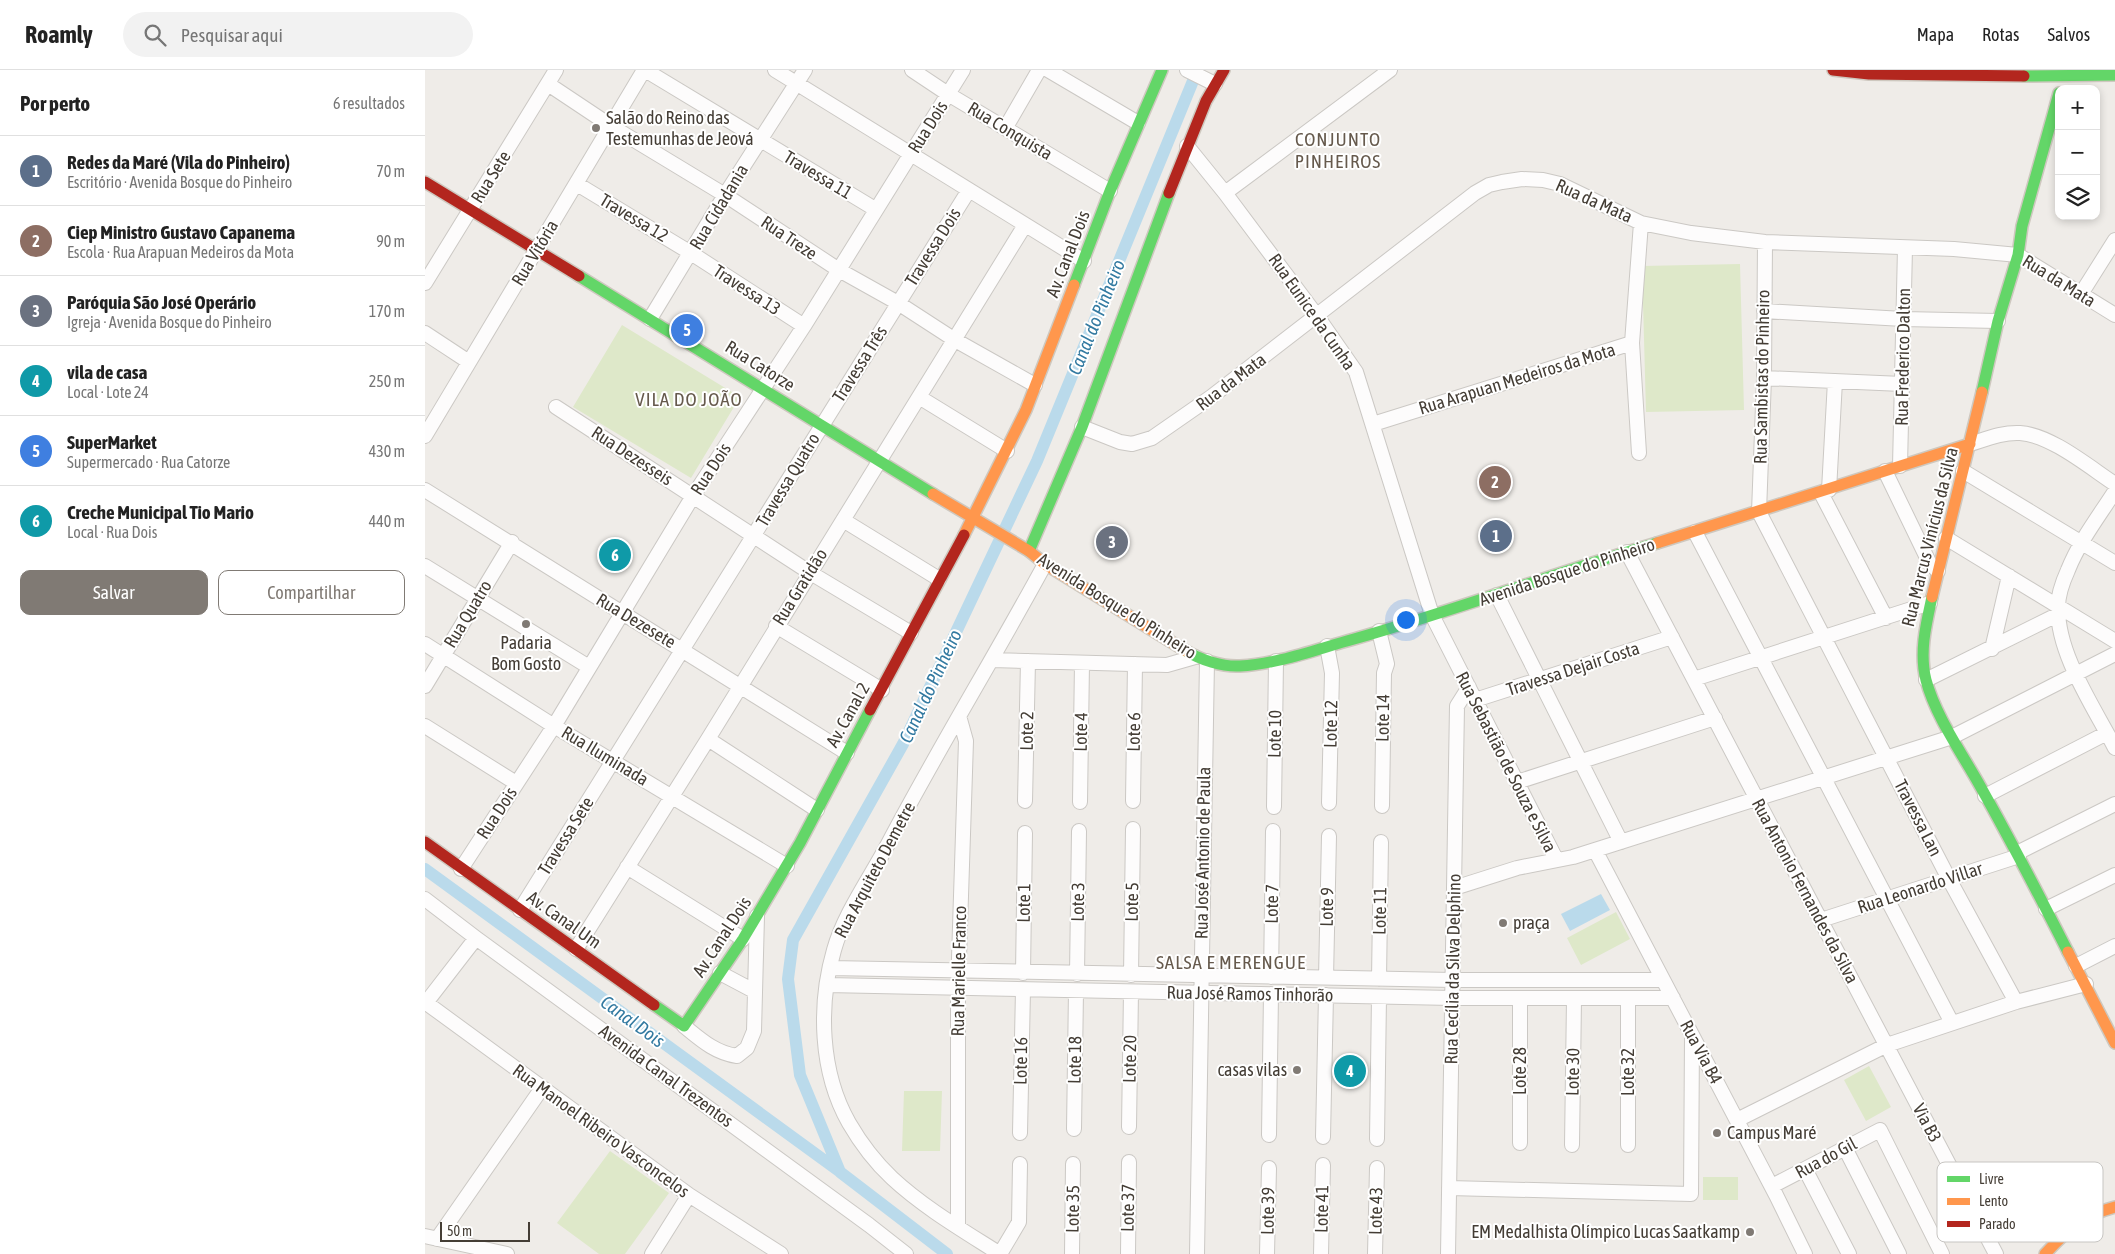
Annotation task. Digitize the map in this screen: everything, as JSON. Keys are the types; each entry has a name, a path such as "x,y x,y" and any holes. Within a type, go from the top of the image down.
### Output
{"main road":[{"name":"Av. Canal Dois","path":"973,519 1027,410 1110,191 1162,70"},
{"path":"1029,551 1082,427 1202,109 1224,70"},
{"path":"1833,70 1869,74 2063,77 2115,75"},
{"path":"2061,85 2063,77"},
{"name":"Rua Marcus Vinícius da Silva","path":"2055,107 2022,226 2018,255 1998,321 1970,444 1930,603 1923,638 1923,660 1926,680 1936,707 2076,966 2110,1022 2115,1043"},
{"name":"Rua Catorze","path":"425,182 764,389 879,462 1008,539"},
{"name":"Avenida Bosque do Pinheiro","path":"1008,539 1029,551 1045,564 1201,659 1238,666 1276,660 1379,632 1970,444"},
{"path":"939,579 973,519"},
{"name":"Av. Canal 2","path":"787,866 882,690 939,579"},
{"name":"Av. Canal Um","path":"425,842 684,1026"},
{"name":"Av. Canal Dois","path":"684,1026 743,939 787,866"},
{"path":"2045,1254 2057,1242"}],"street":[{"name":"Rua Sete","path":"425,283 556,70"},
{"name":"Rua Vitória","path":"425,436 645,70"},
{"name":"Travessa 11","path":"645,70 875,209"},
{"path":"775,70 1085,261"},
{"name":"Rua Cidadania","path":"650,319 725,195 805,70"},
{"name":"Rua Conquista","path":"911,70 1110,191"},
{"name":"Rua Dois","path":"461,869 554,726 693,496 804,326 963,70"},
{"path":"1006,127 1039,70"},
{"path":"1048,70 1138,123"},
{"path":"1187,70 1215,84"},
{"path":"1225,193 1390,70"},
{"name":"Rua Treze","path":"548,84 611,126 725,195 839,270 898,303 955,340 1035,385"},
{"name":"Rua Eunice da Cunha","path":"1187,146 1225,193 1317,316 1356,372 1432,615"},
{"name":"Rua da Mata","path":"1082,427 1120,442 1132,444 1147,441 1211,397 1451,210 1489,184 1522,179 1543,180 1559,184 1641,223 1691,233 1765,242 1955,249 2018,255 2115,315"},
{"name":"Travessa 12","path":"577,184 691,253"},
{"name":"Travessa Dois","path":"898,303 969,190"},
{"name":"Rua Arapuan Medeiros da Mota","path":"1373,424 1632,343 1641,223"},
{"name":"Rua Gratidão","path":"576,949 708,739 809,572 1025,225"},
{"path":"2081,294 2115,240"},
{"name":"Rua Sambistas do Pinheiro","path":"1759,512 1764,378 1765,242"},
{"name":"Rua Frederico Dalton","path":"1900,466 1905,248"},
{"name":"Travessa 13","path":"691,253 804,326"},
{"name":"Travessa Três","path":"821,425 898,303"},
{"path":"1764,311 1903,319 1998,321"},
{"path":"425,333 469,362"},
{"path":"1632,343 1639,453"},
{"path":"1764,378 1902,384"},
{"path":"1835,381 1825,491 1886,618"},
{"path":"919,397 1007,451"},
{"name":"Rua Dezesseis","path":"556,407 809,572 911,633"},
{"name":"Travessa Quatro","path":"683,649 755,536 821,425"},
{"name":"Avenida Bosque do Pinheiro","path":"1970,444 2019,433 2035,436 2055,446 2115,484"},
{"path":"1885,471 1930,564 1938,571"},
{"path":"1963,471 2115,563"},
{"name":"Rua Dezesete","path":"425,490 683,649 847,753"},
{"path":"2115,491 2067,571 2058,610 2064,644 2077,674 2115,748"},
{"name":"Travessa Lan","path":"1759,512 1949,879 2016,1002"},
{"path":"843,520 939,579"},
{"path":"1695,532 1952,1022"},
{"path":"1946,538 2009,576 2058,610 2115,641"},
{"name":"Rua Quatro","path":"425,686 511,542"},
{"name":"Rua Antonio Fernandes da Silva","path":"1627,552 1887,1046"},
{"name":"Rua Arquiteto Demetre","path":"1000,1254 958,1227 891,1178 849,1122 837,1096 830,1072 825,1040 825,1004 830,968 841,929 1045,564"},
{"path":"425,566 589,667"},
{"path":"1992,649 2009,576"},
{"path":"1497,595 1621,842"},
{"path":"1694,679 1930,603"},
{"path":"1926,680 1992,649 2058,610"},
{"name":"Rua Sebastião de Souza e Silva","path":"1432,615 1556,859 1621,842 1952,737 2115,654"},
{"path":"776,626 882,690"},
{"name":"Lote 14","path":"1379,632 1387,664 1384,672 1382,806"},
{"name":"Travessa Dejair Costa","path":"1475,700 1672,637"},
{"name":"Rua Iluminada","path":"425,644 554,726 787,866"},
{"name":"Lote 12","path":"1327,646 1332,673 1329,803"},
{"name":"Travessa Sete","path":"520,910 683,649"},
{"path":"992,660 1167,665 1201,659"},
{"name":"Rua José Antonio de Paula","path":"1197,1254 1201,993 1201,659"},
{"name":"Lote 10","path":"1274,807 1276,660"},
{"name":"Lote 2","path":"1025,801 1027,661"},
{"name":"Lote 4","path":"1079,802 1082,663"},
{"name":"Lote 6","path":"1133,801 1135,664"},
{"name":"Rua Cecília da Silva Delphino","path":"1448,1254 1457,706 1469,687"},
{"name":"Rua Marielle Franco","path":"958,1227 958,972 966,742 959,716"},
{"path":"1517,782 1715,718"},
{"path":"425,726 517,783"},
{"path":"1985,796 2107,733"},
{"path":"708,739 817,810"},
{"name":"Rua Leonardo Villar","path":"1821,920 1949,879 2017,854 2115,804"},
{"name":"Lote 5","path":"1131,975 1133,830"},
{"name":"Lote 3","path":"1077,974 1079,831"},
{"name":"Lote 7","path":"1271,977 1273,831"},
{"name":"Lote 1","path":"1023,973 1025,833"},
{"name":"Lote 9","path":"1326,978 1329,836"},
{"name":"Lote 11","path":"1379,979 1381,842"},
{"name":"Rua Via B4","path":"1595,850 1772,1186 1805,1254"},
{"path":"1454,888 1517,868 1556,859"},
{"path":"627,867 743,939"},
{"path":"2045,909 2115,875"},
{"name":"Avenida Canal Trezentos","path":"425,899 791,1167 905,1254"},
{"path":"684,1026 725,1055 737,1056 743,1054 751,1041 754,1030 757,916"},
{"path":"425,1003 476,938"},
{"path":"2076,966 2115,946"},
{"name":"Rua José Ramos Tinhorão","path":"830,968 1379,979 1663,980"},
{"path":"720,973 754,991"},
{"path":"1737,1120 1887,1046 1952,1022 2016,1002 2086,984"},
{"name":"Rua José Ramos Tinhorão","path":"827,985 1452,998 1673,998"},
{"name":"Lote 16","path":"1020,1133 1023,990"},
{"name":"Lote 18","path":"1074,1129 1076,991"},
{"name":"Lote 20","path":"1129,1127 1131,992"},
{"path":"1269,1135 1271,994"},
{"path":"1323,1137 1326,995"},
{"path":"1377,1139 1379,996"},
{"name":"Lote 28","path":"1520,998 1520,1143"},
{"name":"Lote 30","path":"1572,1145 1575,999"},
{"name":"Lote 32","path":"1628,999 1628,1145"},
{"name":"Rua Manoel Ribeiro Vasconcelos","path":"425,1003 689,1195 781,1254"},
{"path":"1449,1188 1691,1194 1692,1036"},
{"name":"Via B3","path":"1887,1046 1948,1162"},
{"path":"507,1254 431,1238 542,1088"},
{"name":"Rua do Gil","path":"1772,1186 1879,1130 1942,1254"},
{"path":"1845,1148 1899,1254"},
{"name":"Lote 37","path":"1128,1254 1129,1162"},
{"path":"1000,1254 1019,1222 1020,1164"},
{"name":"Lote 35","path":"1072,1254 1073,1164"},
{"name":"Lote 41","path":"1321,1254 1323,1165"},
{"name":"Lote 39","path":"1267,1254 1269,1168"},
{"name":"Lote 43","path":"1375,1254 1377,1168"},
{"path":"1805,1169 1849,1254"},
{"path":"652,1254 689,1195"},
{"name":"Via B3","path":"1990,1242 1996,1254"}],"green space":[{"path":"1740,264 1744,410 1646,412 1642,266"},
{"path":"622,325 740,397 691,478 573,407"},
{"path":"1616,912 1630,939 1581,965 1567,938"},
{"path":"1869,1066 1891,1107 1866,1121 1844,1080"},
{"path":"904,1091 942,1091 940,1151 902,1151"},
{"path":"610,1151 669,1193 625,1254 599,1254 557,1223"},
{"path":"1703,1177 1738,1177 1738,1200 1703,1200"}],"water":[{"path":"1601,894 1610,910 1570,931 1561,914"}],"waterway":[{"name":"Canal do Pinheiro","path":"947,1254 840,1172 800,1075 788,979 793,940 903,744 1037,461 1195,76"},
{"name":"Canal Dois","path":"425,869 839,1171"}],"traffic: fast":[{"path":"1074,285 1110,191 1162,70"},
{"path":"2024,76 2115,75"},
{"path":"1982,392 1998,321 2018,255 2022,226 2055,107"},
{"path":"1029,551 1082,427 1169,193"},
{"path":"579,276 933,494"},
{"path":"1186,651 1212,662 1233,666 1254,665 1283,659 1392,628 1657,543"},
{"path":"1932,597 1923,649 1924,670 1930,693 1942,720 2002,825 2068,952"},
{"path":"654,1005 684,1026 743,939 800,843 870,710"}],"traffic: slow":[{"path":"964,535 1026,410 1074,285"},
{"path":"1932,597 1982,392"},
{"path":"1657,543 1970,444"},
{"path":"933,494 1029,551 1045,564 1186,651"},
{"path":"2068,952 2115,1043"},
{"path":"2103,1210 2115,1207"},
{"path":"2045,1254 2056,1242"}],"traffic: jam":[{"path":"1169,193 1206,101 1224,70"},
{"path":"1833,70 1869,74 2024,76"},
{"path":"425,182 579,276"},
{"path":"870,710 964,535"},
{"path":"425,842 654,1005"}],"place":[{"name":"Salão do Reino das Testemunhas de Jeová","path":"596,128"},
{"name":"SuperMarket","path":"687,330"},
{"name":"Ciep Ministro Gustavo Capanema","path":"1495,482"},
{"name":"Redes da Maré (Vila do Pinheiro)","path":"1496,536"},
{"name":"Paróquia São José Operário","path":"1112,542"},
{"name":"Creche Municipal Tio Mario","path":"615,555"},
{"name":"Padaria Bom Gosto","path":"526,624"},
{"name":"praça","path":"1503,923"},
{"name":"casas vilas","path":"1297,1070"},
{"name":"vila de casa","path":"1350,1071"},
{"name":"Campus Maré","path":"1717,1133"},
{"name":"EM Medalhista Olímpico Lucas Saatkamp","path":"1750,1232"}],"district":[{"name":"CONJUNTO PINHEIROS","path":"1338,150"},
{"name":"VILA DO JOÃO","path":"689,399"},
{"name":"SALSA E MERENGUE","path":"1231,962"}]}
